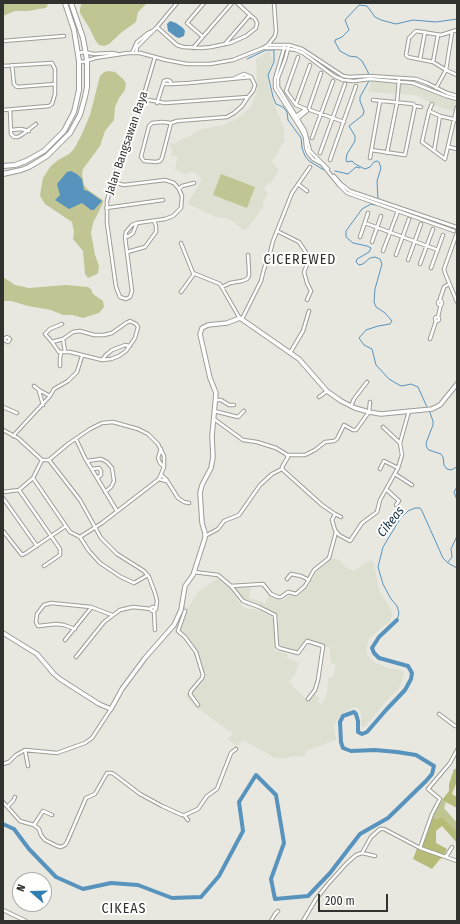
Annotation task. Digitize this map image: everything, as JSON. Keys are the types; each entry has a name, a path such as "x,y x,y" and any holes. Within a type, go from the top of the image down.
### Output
{"main road":[{"path":"3,165 8,166 35,157 64,131 70,122 77,101 79,61 74,30 65,3"},
{"path":"3,174 29,167 47,156 70,133 80,115 86,97 88,79 87,60 78,21 71,3"},
{"path":"3,178 11,173"},
{"path":"3,633 37,654 60,679 111,710 122,689 145,658 174,625 181,610 185,586 194,572 205,536 202,523 200,493 212,463 212,436 216,391 209,374 200,334 201,330 205,326 227,323 240,318 305,364 327,390 340,401 369,412 381,414 432,409 440,405 457,384"}],"street":[{"path":"134,53 134,46 157,27 177,3"},
{"path":"202,36 187,22 204,3"},
{"path":"193,48 232,3"},
{"path":"157,27 177,45 193,48 211,47 225,44 242,38 255,30 257,25 256,21 237,3"},
{"path":"78,53 134,53 180,63 210,64 233,60 268,45 276,34 274,3"},
{"path":"225,44 250,15"},
{"path":"457,30 438,35 416,31 411,36 406,56 433,62 446,70 457,74"},
{"path":"420,59 425,32"},
{"path":"436,89 446,70 452,32"},
{"path":"433,62 438,35"},
{"path":"3,41 64,36"},
{"path":"268,45 286,47 303,53 339,78 349,81 364,78 421,80 446,96 457,99"},
{"path":"263,48 286,47"},
{"path":"286,47 275,79 275,88 296,118 304,134 308,153 313,159 322,164 344,191 456,230 444,269 457,302"},
{"path":"280,65 285,53"},
{"path":"79,61 83,62 117,54"},
{"name":"Jalan Bangsawan Raya","path":"126,252 132,293 128,298 123,299 119,295 116,287 106,208 112,182 132,136 155,57"},
{"path":"298,57 286,91 296,105 344,122"},
{"path":"3,66 50,63 53,64 55,68 54,98 49,106 3,110"},
{"path":"296,105 310,65"},
{"path":"12,66 12,78 15,86 20,87 55,84"},
{"path":"296,118 308,109 321,73"},
{"path":"157,102 163,84 251,77 256,85 240,108 227,116 177,121 171,123 162,122 150,125 142,153 144,161 156,162 161,159 171,123"},
{"path":"387,153 399,90 399,80"},
{"path":"312,138 333,81"},
{"path":"320,153 345,84"},
{"path":"330,160 356,86"},
{"path":"436,89 457,96"},
{"path":"143,99 157,102 248,97"},
{"path":"373,100 413,104 421,107"},
{"path":"370,158 380,101"},
{"path":"432,104 428,111 422,142 445,159 456,119 457,107"},
{"path":"371,150 404,155 415,106"},
{"path":"10,110 12,135 16,137 28,131 36,124"},
{"path":"428,111 440,116 456,119"},
{"path":"434,151 440,116"},
{"path":"11,130 24,129 28,131"},
{"path":"449,147 457,149"},
{"path":"180,243 194,274 214,281 222,287 240,318 262,281 264,269 273,241 292,194 310,167"},
{"path":"112,182 124,185 165,180 174,183 182,194 179,212 170,218 137,223 128,228 125,237 126,252 145,247 156,232 154,221"},
{"path":"179,189 182,186 194,183"},
{"path":"298,184 307,191"},
{"path":"106,208 163,200"},
{"path":"383,252 398,209"},
{"path":"360,237 368,212"},
{"path":"372,242 381,216"},
{"path":"396,255 409,219"},
{"path":"125,237 133,233 137,223"},
{"path":"365,223 438,250"},
{"path":"408,260 421,224"},
{"path":"420,264 433,229"},
{"path":"277,232 299,243 309,257 304,272 306,283 311,291 307,300"},
{"path":"431,268 443,235"},
{"path":"222,287 230,283 242,281 249,276 248,256"},
{"path":"181,292 194,274"},
{"path":"430,339 436,321 439,320 438,317 441,303 440,298 444,287 449,284"},
{"path":"443,291 451,288"},
{"path":"290,353 303,331 309,311"},
{"path":"52,342 76,331 94,335 108,335 126,323 133,322 137,325 137,331 130,346 119,356 102,360 57,351 45,333 62,324"},
{"path":"63,338 66,352"},
{"path":"102,360 112,350 130,346"},
{"path":"60,366 61,353"},
{"path":"13,436 50,396 54,389 77,372 82,356"},
{"path":"351,406 354,399 367,382"},
{"path":"34,386 50,396"},
{"path":"39,390 42,404"},
{"path":"319,397 327,390"},
{"path":"216,400 221,400 228,405 234,405"},
{"path":"214,419 243,440 257,442 276,448 287,456 305,455 315,450 325,442 334,441 337,439 344,425 356,430 369,412 370,402"},
{"path":"3,407 17,413"},
{"path":"214,411 238,417 244,410"},
{"path":"336,532 350,541 362,524 375,514 380,500 398,468 402,455 400,443 409,411"},
{"path":"3,430 32,450 42,460 49,460 76,439 102,423 113,422 138,429 148,434 161,448 164,456 164,467 159,478 95,528 80,537"},
{"path":"383,427 400,443"},
{"path":"76,439 87,461 117,511"},
{"path":"161,448 158,458 164,467"},
{"path":"205,536 218,529 224,521 240,515 260,485 272,474 282,469 288,457 287,456"},
{"path":"87,461 101,459 107,462 112,468 114,481 111,487 105,492"},
{"path":"3,492 19,490 33,478 42,460"},
{"path":"49,460 80,500 101,538 111,549 148,575 152,582 157,604 154,610 155,630"},
{"path":"380,469 384,461 398,468"},
{"path":"92,469 99,468 101,471 101,475 97,478"},
{"path":"282,469 322,504 341,517"},
{"path":"395,474 412,485"},
{"path":"161,475 178,498 184,502 189,502"},
{"path":"33,478 66,526 72,533 80,537 100,563 134,583 148,575"},
{"path":"159,478 166,481"},
{"path":"19,490 52,536 61,552 60,555 44,566"},
{"path":"387,490 398,501 396,505"},
{"path":"3,498 37,546"},
{"path":"231,586 263,584 271,594 280,598 288,592 296,594 305,586 314,570 329,558 336,532 332,520 335,514"},
{"path":"3,531 22,555 26,554 66,526"},
{"path":"194,572 218,575 231,586 243,601 276,615 277,646 279,648 298,653 307,641 323,646 318,680 315,690 308,699"},
{"path":"287,579 291,574 301,576 309,580"},
{"path":"75,629 56,624 38,626 36,622 37,614 41,608 47,604 91,607 112,615"},
{"path":"65,640 91,607"},
{"path":"76,657 104,622 120,610 129,607 154,610"},
{"path":"185,611 178,631 185,637 196,652 203,675 190,694 198,705"},
{"path":"3,764 9,762 16,755 25,750 55,753 85,743 92,738 111,710"},
{"path":"439,714 457,726"},
{"path":"184,815 198,809 207,796 216,789 231,753 236,749"},
{"path":"25,750 28,766"},
{"path":"420,848 434,809 440,800 428,789 450,763 457,750"},
{"path":"3,802 20,821 34,825 39,829 41,835 52,844 60,847 65,844 86,798 95,795 106,774 112,773 140,794 184,815 188,820"},
{"path":"8,806 15,797"},
{"path":"34,825 43,811 52,815"},
{"path":"362,854 375,832 380,829 384,829 420,848 457,861"},
{"path":"446,857 452,847"},
{"path":"303,921 316,899 328,884 356,855 362,854 375,856"},
{"path":"3,910 26,921"},
{"path":"271,921 274,914 278,912"}],"shaded area":[{"path":"269,51 273,61 268,80 271,96 284,128 284,141 272,162 279,170 270,184 268,182 264,189 268,193 262,204 264,206 245,231 230,219 216,217 188,204 202,179 196,173 189,172 185,174 175,169 178,156 171,156 172,150 169,142 174,144 202,129 224,125 240,117 250,108 257,92 256,59"},
{"path":"371,81 421,87 456,102 454,111 441,108 415,95 368,92"},
{"path":"330,557 341,561 345,567 353,571 369,560 374,562 378,586 381,594 391,609 392,616 389,623 384,625 370,638 367,644 366,652 372,661 390,669 400,669 404,673 399,688 364,727 361,726 361,714 358,708 354,707 343,713 336,721 334,727 336,740 306,751 304,756 275,758 244,740 236,746 228,739 233,733 201,710 198,710 185,696 202,675 196,654 174,628 184,606 188,608 199,591 219,576 231,589 243,607 255,609 272,617 275,621 277,636 275,651 288,654 287,658 299,663 295,674 289,682 307,700 313,693 319,698 318,702 322,704 327,694 328,678 332,678 336,665 331,663 330,647 320,647 306,642 297,654 279,649 279,618 256,606 248,606 243,603 233,588 250,587 249,598 265,603 270,595 280,600 283,600 289,595 298,597 309,586 316,572 328,562"}],"green space":[{"path":"3,3 48,3 47,7 45,8 28,11 15,11 3,16"},
{"path":"82,3 147,3 138,12 136,22 109,44 104,46 99,45 95,40 80,13"},
{"path":"104,72 115,72 126,83 125,90 115,107 114,120 105,131 100,146 83,169 82,174 84,185 88,190 103,200 93,223 91,233 95,255 99,266 98,273 88,278 85,274 83,251 73,239 74,232 72,222 45,204 40,196 43,178 50,167 74,149 90,115 100,76"},
{"path":"221,174 255,187 247,208 213,195"},
{"path":"3,277 15,285 29,288 66,285 88,287 91,289 93,294 103,301 104,307 99,313 83,318 72,315 63,315 51,310 11,301 3,301"},
{"path":"454,769 457,769 457,781 452,794 457,797 457,808 442,800 449,791 449,784"},
{"path":"442,800 446,802 444,808 457,823 457,832 442,816 438,819 431,819"},
{"path":"442,816 457,832 457,843 442,826 436,831 436,843 447,849 443,858 440,859 432,869 413,859 418,846 420,847 431,819 438,819"}],"water":[{"path":"170,21 183,28 185,31 184,36 179,38 168,31 167,24"},
{"path":"71,171 82,179 84,190 88,191 102,201 94,210 91,210 82,203 69,209 55,200 60,195 57,184 67,172"}],"waterway":[{"path":"369,76 362,61 357,57 349,56 340,51 335,42 335,40 342,37 349,30 345,20 359,5 367,6 375,17 396,24 413,20 436,22 457,19"},
{"path":"247,59 266,50 274,50 274,62 268,75 273,97 276,104 283,107 287,112 288,120 301,138 305,156 309,161 324,170"},
{"path":"369,81 360,97 364,111 363,115 349,126 355,136 355,141 347,154 346,160 347,162 352,161 365,169 370,167 374,162 379,162 381,168 377,181 378,199"},
{"path":"335,171 348,174 356,167 360,168"},
{"path":"377,204 371,204 362,209 346,231 346,237 353,243 371,248 369,252 357,259 356,262 359,265 363,264 370,258 375,257 380,259 382,264 375,289 374,302 376,307 385,313 392,321 390,324 366,330 359,338 364,345 372,349 376,365 389,379 402,386 411,384 418,387 427,407"},
{"path":"429,410 433,425 426,443 427,448 441,454 444,465 447,469 451,470 457,467"},
{"path":"457,487 454,492 457,500"},
{"name":"Cikeas","path":"397,620 399,613 397,606 391,599 383,584 378,567 383,547 400,519 408,511 415,508 420,508 443,558 457,568"},
{"path":"448,562 452,557 451,549 457,536"},
{"path":"3,824 14,829 29,849 56,877 83,889 111,883 138,885 172,898 201,897 219,876 243,831 239,802 256,775 276,795 284,843 271,879 275,899 308,896 330,873 360,834 388,818 432,774 434,766 416,755 375,750 351,751 343,748 341,742 340,722 343,716 354,712 358,721 358,732 362,734 367,732 405,690 411,679 412,673 408,666 379,658 374,653 372,648 379,637 397,620"}],"district":[{"name":"CICEREWED","path":"300,260"},
{"name":"CIKEAS","path":"124,909"}]}
